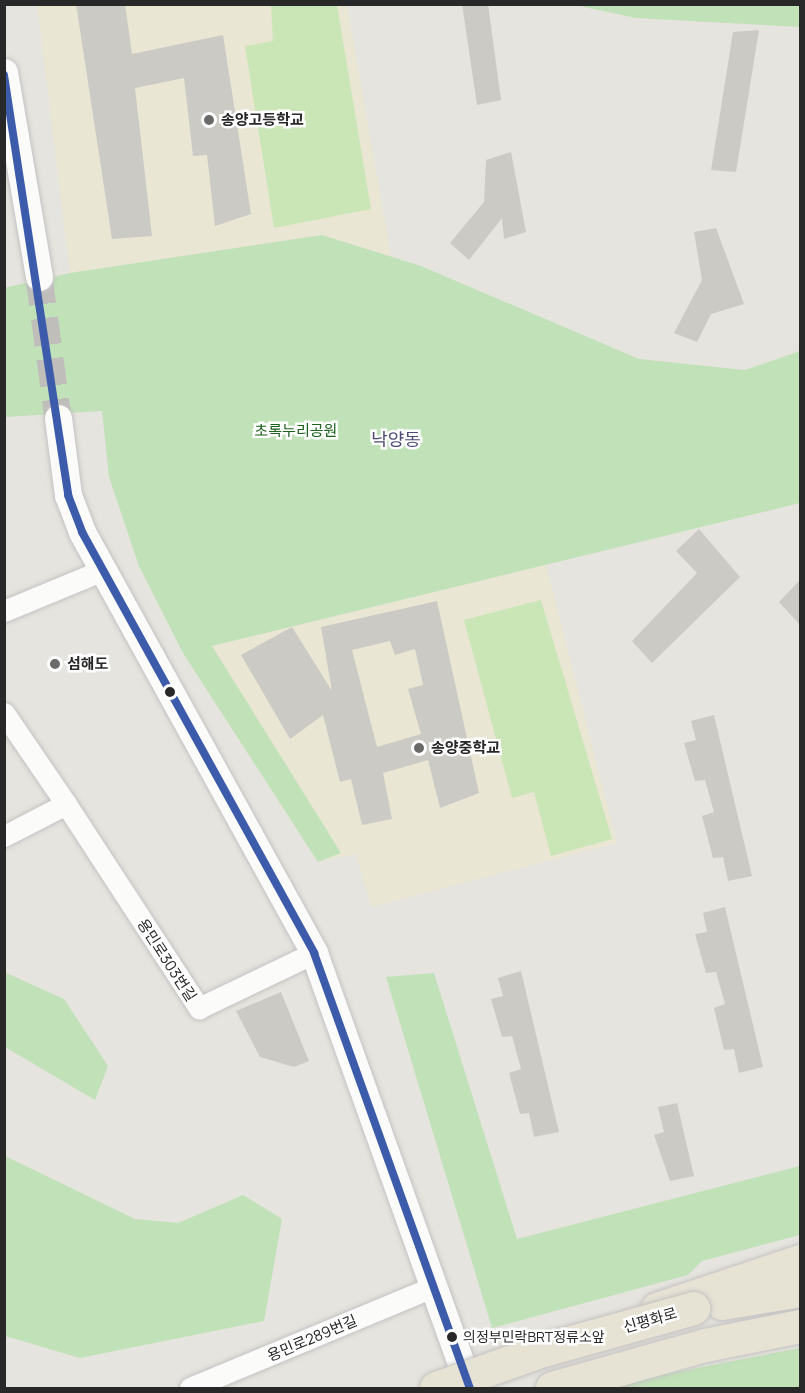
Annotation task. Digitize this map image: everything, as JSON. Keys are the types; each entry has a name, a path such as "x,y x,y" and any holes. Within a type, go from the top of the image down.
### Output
{"highway":[{"path":"691,1302 801,1262"},
{"name":"신평화로","path":"436,1389 543,1350 691,1302 801,1290"},
{"path":"552,1389 705,1345 801,1326"}],"street":[{"path":"4,72 39,277"},
{"path":"58,418 68,495 103,570 314,953 470,1389"},
{"path":"4,611 103,570"},
{"name":"용민로303번길","path":"4,713 199,1008 314,953"},
{"path":"4,836 66,804"},
{"name":"용민로289번길","path":"190,1389 434,1287"}],"shaded area":[{"name":"송양고등학교","path":"37,5 347,5 391,256 322,235 70,273"},
{"name":"송양중학교","path":"546,565 617,843 371,907 356,854 318,862 183,653"}],"green space":[{"path":"271,5 337,5 371,209 274,228 245,46 273,41"},
{"path":"575,5 800,5 800,27 636,18"},
{"name":"초록누리공원","path":"322,235 421,266 639,359 745,370 800,351 800,503 212,646 341,853 318,862 183,653 139,566 109,477 102,411 5,417 4,288 70,273"},
{"path":"541,600 612,839 551,856 534,792 512,798 464,620"},
{"path":"4,972 64,999 108,1066 95,1100 5,1047"},
{"path":"434,973 517,1239 800,1166 800,1235 702,1261 688,1275 492,1328 386,977"},
{"path":"5,1156 135,1219 178,1223 243,1195 282,1219 264,1321 80,1358 5,1336"},
{"path":"800,1348 800,1388 596,1388 599,1387"}],"building":[{"path":"76,4 125,4 132,54 223,35 251,214 215,226 207,155 193,156 184,78 135,88 152,236 112,239"},
{"path":"462,4 488,4 501,100 477,105"},
{"path":"759,30 736,172 711,170 733,32"},
{"path":"511,152 526,232 504,239 502,218 469,260 450,243 484,202 486,160"},
{"path":"716,228 744,304 711,314 697,342 674,333 702,280 694,232"},
{"path":"699,529 740,577 652,663 632,641 697,573 676,551"},
{"path":"801,579 801,626 779,602"},
{"path":"437,601 479,793 440,808 428,760 383,773 392,819 362,825 351,779 340,782 323,715 290,739 241,655 292,627 332,691 321,627","holes":["390,641 395,655 415,649 423,685 408,689 421,734 377,747 352,650"]},
{"path":"714,715 752,876 728,881 723,857 713,858 702,816 714,812 705,780 695,781 684,743 696,740 691,721"},
{"path":"725,907 763,1067 739,1073 734,1049 724,1050 714,1008 725,1004 716,972 706,973 695,934 707,932 703,913"},
{"path":"521,971 559,1132 534,1137 529,1113 520,1114 509,1073 521,1069 512,1036 502,1037 491,999 503,996 498,978"},
{"path":"281,992 309,1061 294,1067 260,1057 236,1011"},
{"path":"677,1103 694,1176 670,1181 654,1135 664,1132 658,1107"}],"tunnel":[{"path":"39,277 58,418"}],"transit line":[{"path":"4,75 68,495 82,532 314,953 470,1388"}],"place":[{"name":"송양고등학교","path":"209,120"},
{"name":"섬해도","path":"55,664"},
{"name":"송양중학교","path":"419,748"},
{"name":"의정부민락BRT정류소앞","path":"452,1337"}],"district":[{"name":"낙양동","path":"396,439"}]}
